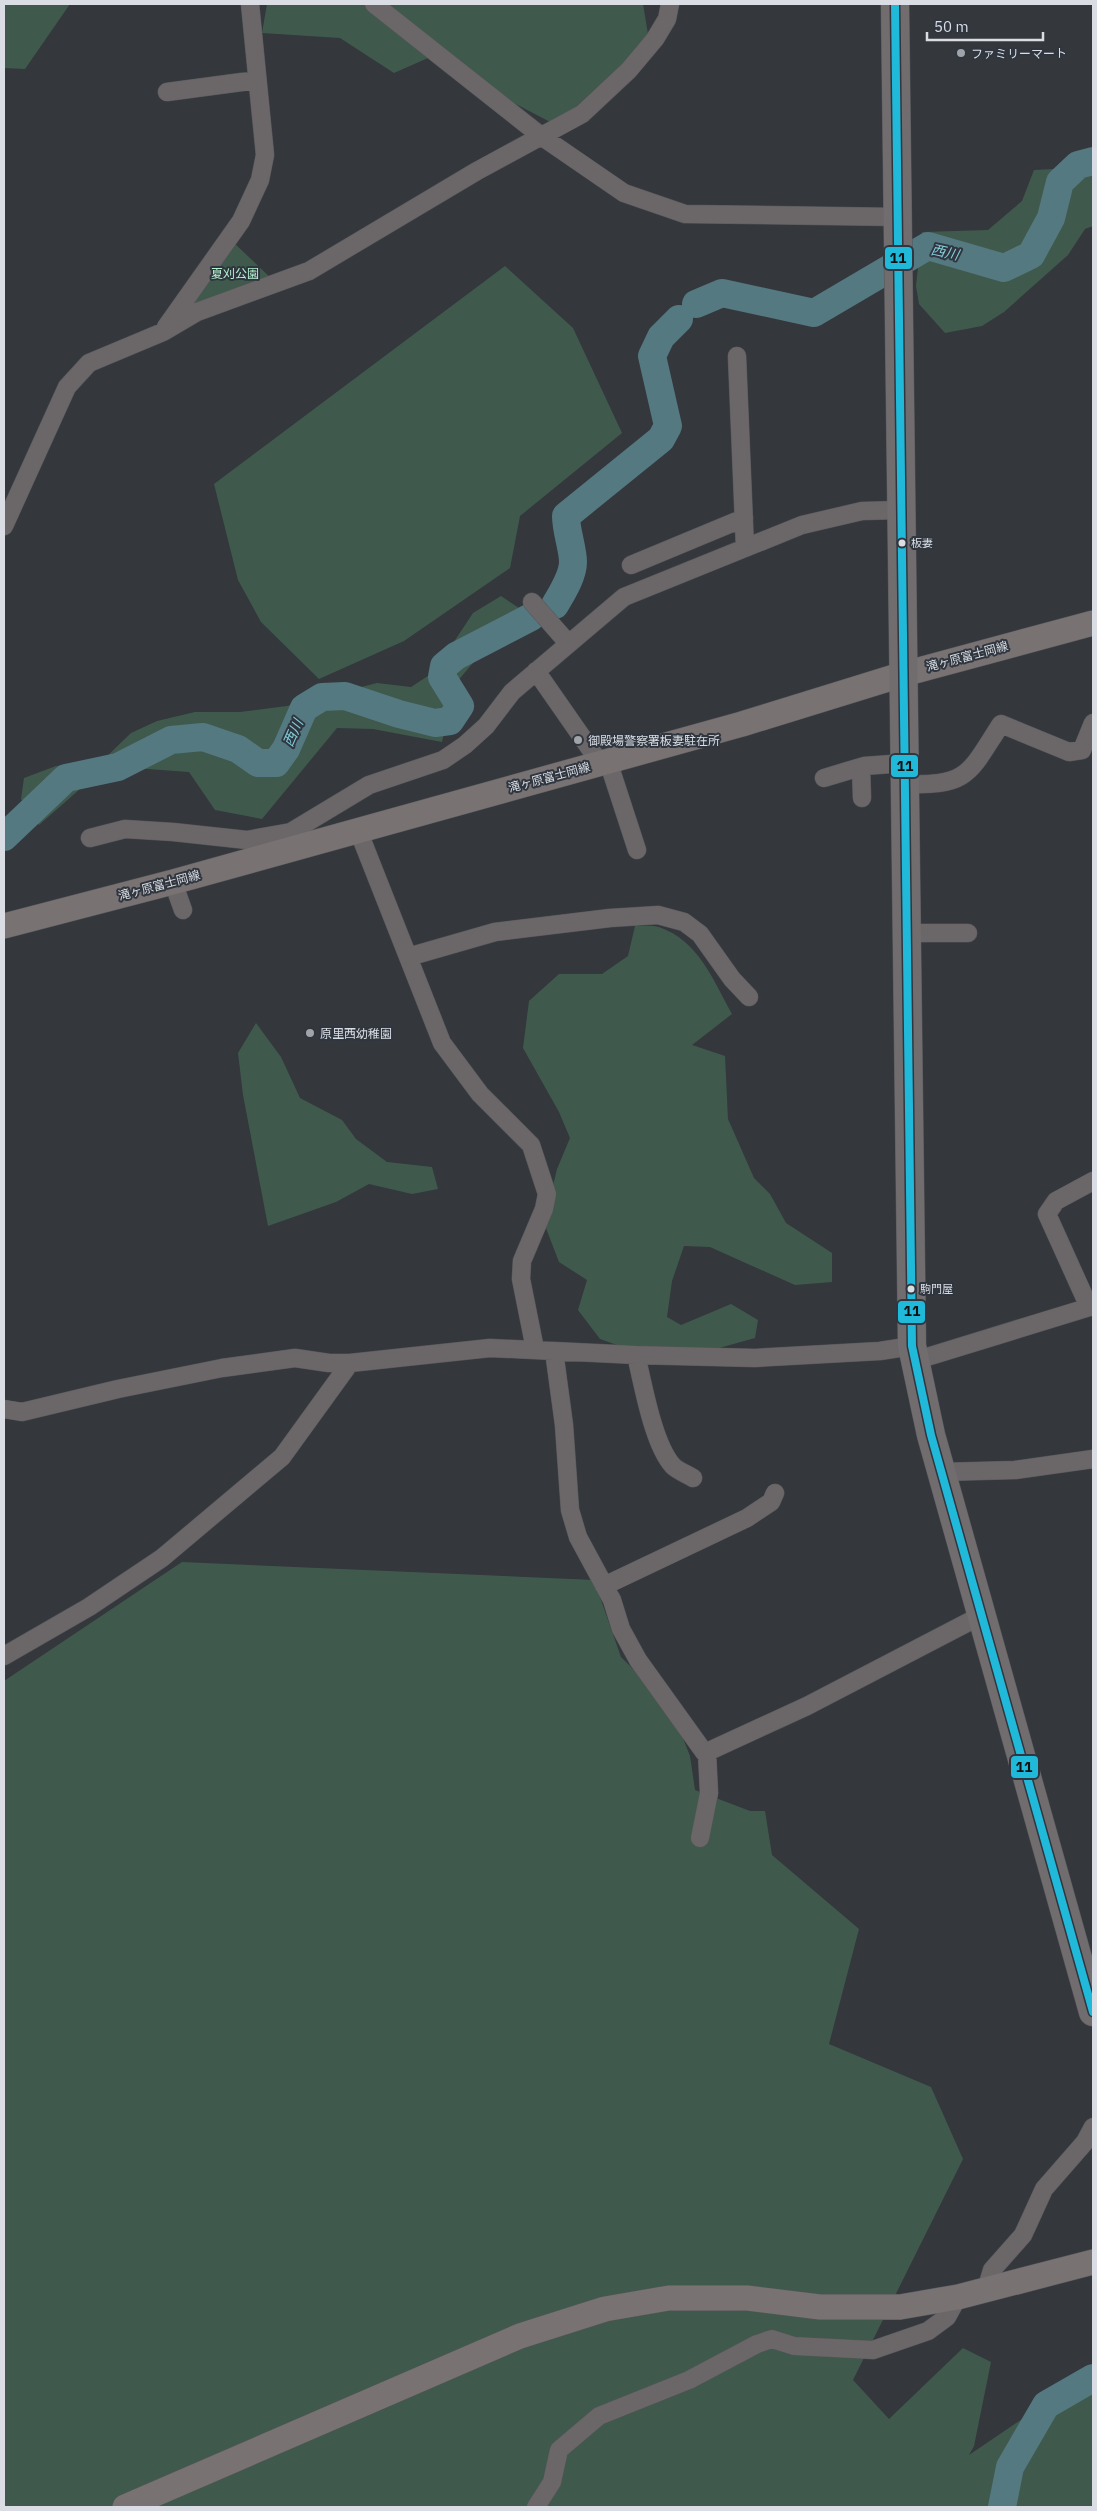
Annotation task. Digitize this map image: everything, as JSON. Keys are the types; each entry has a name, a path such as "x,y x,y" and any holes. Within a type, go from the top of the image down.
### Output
{"highway":[{"path":"895,4 900,510 913,1354 941,1472 1093,2012"}],"main road":[{"name":"滝ヶ原富士岡線","path":"4,926 173,882 293,839 358,830 742,724 904,674 1088,629"},
{"path":"125,2507 520,2336 605,2309 669,2298 747,2298 820,2307 900,2307 958,2297 1093,2262"}],"street":[{"path":"163,332 241,221 260,180 265,155 256,80 250,4"},
{"path":"374,4 541,136 624,193 685,214 898,228"},
{"path":"4,526 67,387 89,363 163,332 197,312 309,271 477,171 582,114 629,70 654,39 666,19 670,4"},
{"path":"167,92 256,80"},
{"path":"737,356 745,548"},
{"path":"90,838 125,829 247,840 293,839 369,785 443,760 451,755 486,726 512,692 624,597 802,525 862,511 900,510"},
{"path":"631,565 744,518"},
{"path":"532,602 568,643"},
{"path":"536,671 604,762 637,850"},
{"path":"824,778 861,767 905,774 941,784 963,776 971,770 1001,724 1069,752 1082,750 1093,723"},
{"path":"861,767 862,798"},
{"path":"358,830 442,1043 480,1094 531,1145 547,1194 544,1209 522,1261 520,1280 536,1349"},
{"path":"173,882 182,910"},
{"path":"408,957 494,932 610,918 658,915 684,922 700,934 732,979 749,998"},
{"path":"907,934 968,933"},
{"path":"4,1409 22,1412 118,1389 222,1368 295,1358 329,1363 350,1363 490,1348 755,1358 880,1350 913,1354 1091,1306 1047,1214 1056,1201 1093,1181"},
{"path":"554,1351 565,1435 570,1510 578,1537 612,1600 621,1629 638,1660 704,1752 707,1752"},
{"path":"636,1355 647,1400 662,1447 673,1466 693,1478"},
{"path":"4,1656 89,1607 162,1558 282,1457 350,1363"},
{"path":"941,1472 1015,1470 1093,1459"},
{"path":"604,1586 747,1518 771,1502 775,1493"},
{"path":"707,1752 807,1706 982,1615"},
{"path":"700,1838 709,1793 707,1752"},
{"path":"986,2290 992,2270 1023,2235 1044,2189 1085,2142 1093,2128"},
{"path":"536,2507 552,2482 559,2450 599,2416 689,2380 757,2344 772,2339 794,2346 873,2350 928,2331 947,2317 958,2297"}],"green space":[{"path":"4,4 70,4 25,69 4,68"},
{"path":"267,4 643,4 649,40 556,125 428,58 394,73 340,38 262,33"},
{"path":"1093,167 1093,226 1085,229 1068,255 1004,312 982,326 945,333 919,304 916,286 922,232 988,230 1022,201 1034,170"},
{"name":"夏刈公園","path":"233,242 273,280 177,317"},
{"path":"505,266 573,328 622,433 520,516 510,568 404,641 319,679 261,622 238,580 214,484"},
{"path":"501,596 519,608 456,683 442,742 373,729 337,728 262,819 215,810 189,772 120,767 80,789 39,825 21,799 24,778 56,766 102,761 131,733 157,721 195,712 240,712 287,706 377,683 411,687 434,672 473,613"},
{"path":"635,926 656,926 673,933 695,952 711,975 732,1014 692,1045 725,1056 728,1119 754,1178 770,1194 786,1223 832,1253 832,1282 795,1285 710,1247 684,1246 672,1281 667,1317 681,1325 731,1304 758,1320 755,1338 712,1350 617,1345 600,1339 578,1310 587,1280 559,1262 544,1223 557,1169 570,1138 559,1112 523,1048 529,1001 559,974 602,974 628,956"},
{"path":"256,1023 281,1057 300,1098 342,1120 356,1139 387,1162 432,1167 438,1189 412,1194 369,1184 336,1202 268,1226 243,1095 238,1053"},
{"path":"182,1562 594,1580 621,1657 670,1706 690,1756 695,1790 750,1811 765,1811 772,1855 859,1929 829,2044 931,2087 963,2159 853,2380 889,2419 963,2348 991,2362 974,2446 969,2455 1093,2371 1093,2507 4,2507 4,1681"}],"waterway":[{"name":"西川","path":"696,304 722,293 814,313 928,246 1004,268 1031,255 1051,218 1060,182 1078,165 1093,161"},
{"name":"西川","path":"555,605 567,584 573,567 566,516 661,439 668,426 652,356 661,337 679,319"},
{"name":"西川","path":"4,837 66,778 118,767 171,740 203,737 238,749 258,763 276,763 286,749 304,708 322,697 345,696 399,714 435,723 450,721 460,706 442,677 444,666 456,656 531,617"},
{"path":"1002,2507 1010,2467 1046,2405 1093,2378"}],"transit line":[{"name":"11","path":"895,4 912,1346 931,1435 1093,2012"}],"place":[{"name":"ファミリーマート","path":"961,53"},
{"name":"板妻","path":"902,543"},
{"name":"御殿場警察署板妻駐在所","path":"578,740"},
{"name":"原里西幼稚園","path":"310,1033"},
{"name":"駒門屋","path":"911,1289"}]}
